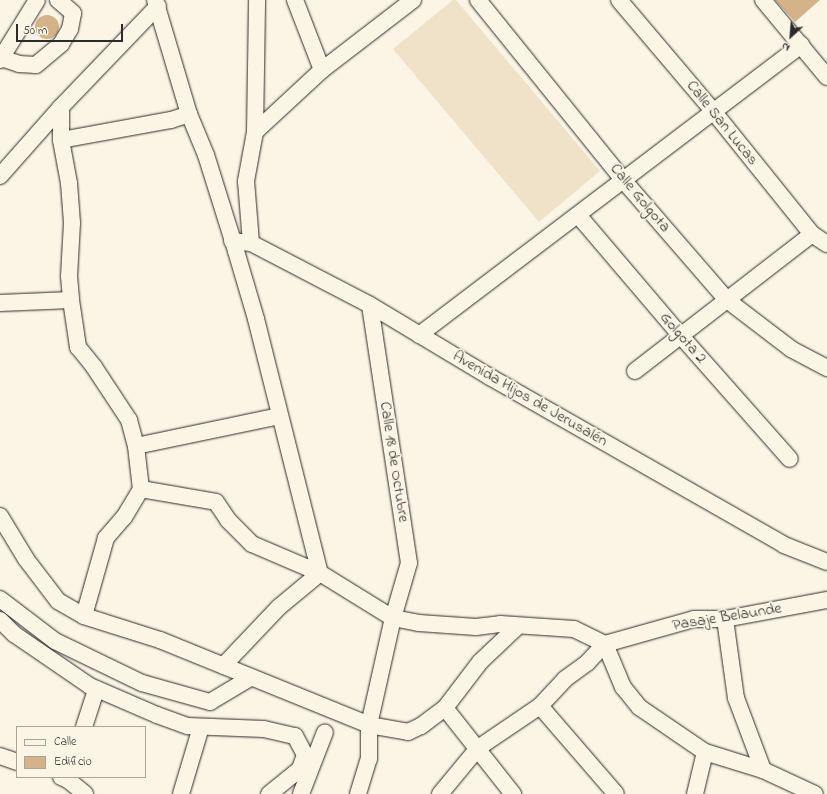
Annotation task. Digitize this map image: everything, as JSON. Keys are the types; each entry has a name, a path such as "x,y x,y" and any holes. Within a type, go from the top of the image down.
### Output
{"street":[{"path":"37,0 0,59 19,64 36,65 61,44 70,29 73,13 58,0"},
{"path":"251,243 246,181 255,132 257,0"},
{"path":"295,0 322,70"},
{"path":"255,132 322,70 413,0"},
{"name":"Calle Golgota","path":"478,0 624,180 727,300 791,349 827,368"},
{"name":"Calle San Lucas","path":"619,0 713,111 812,234 827,244"},
{"path":"763,0 827,77"},
{"path":"0,176 157,3"},
{"path":"157,3 189,114 206,155 256,319 279,416 320,573"},
{"path":"419,334 801,46"},
{"path":"61,108 61,140 69,184 72,223 69,276 78,347 94,366 129,420 136,446 141,489 124,516 106,538 84,616"},
{"path":"61,140 171,120 189,114"},
{"name":"Golgota 2","path":"578,215 681,336 790,459"},
{"path":"635,371 812,234"},
{"name":"Avenida Hijos de Jerusalén","path":"232,241 251,243 370,305 784,545 827,562"},
{"path":"0,303 71,300"},
{"name":"Calle 18 de Octubre","path":"358,794 369,759 369,725 393,618 409,562 370,305"},
{"path":"136,446 279,416"},
{"path":"141,489 216,502 228,520 252,544 320,573 393,618 440,625 476,627 500,624 574,629 605,644 623,687 639,707 705,752 762,770 815,794"},
{"path":"0,516 26,559 58,601 84,616 160,640 250,678 369,725 408,732 445,708 480,662 518,626"},
{"path":"223,666 279,607 320,573"},
{"path":"0,599 55,641 142,683 210,702 250,678"},
{"name":"Pasaje Belaunde","path":"605,644 694,619 725,619 827,600"},
{"path":"725,619 736,698 762,770"},
{"path":"0,620 14,634 96,689 157,715 188,726 264,728 295,736 305,755 300,769 269,794"},
{"path":"440,794 478,748 540,706 565,679 587,662 605,644"},
{"path":"84,726 96,689"},
{"path":"540,706 616,794"},
{"path":"445,708 513,794"},
{"path":"181,794 201,727"},
{"path":"300,794 325,732"},
{"path":"695,794 705,752"},
{"path":"0,756 16,762"},
{"path":"66,782 85,794"}],"shaded area":[{"path":"453,0 456,0 600,171 539,222 393,49"}],"building":[{"path":"775,0 820,0 795,22"},
{"path":"47,15 56,18 59,27 56,36 47,39 38,36 35,27 38,18"}]}
